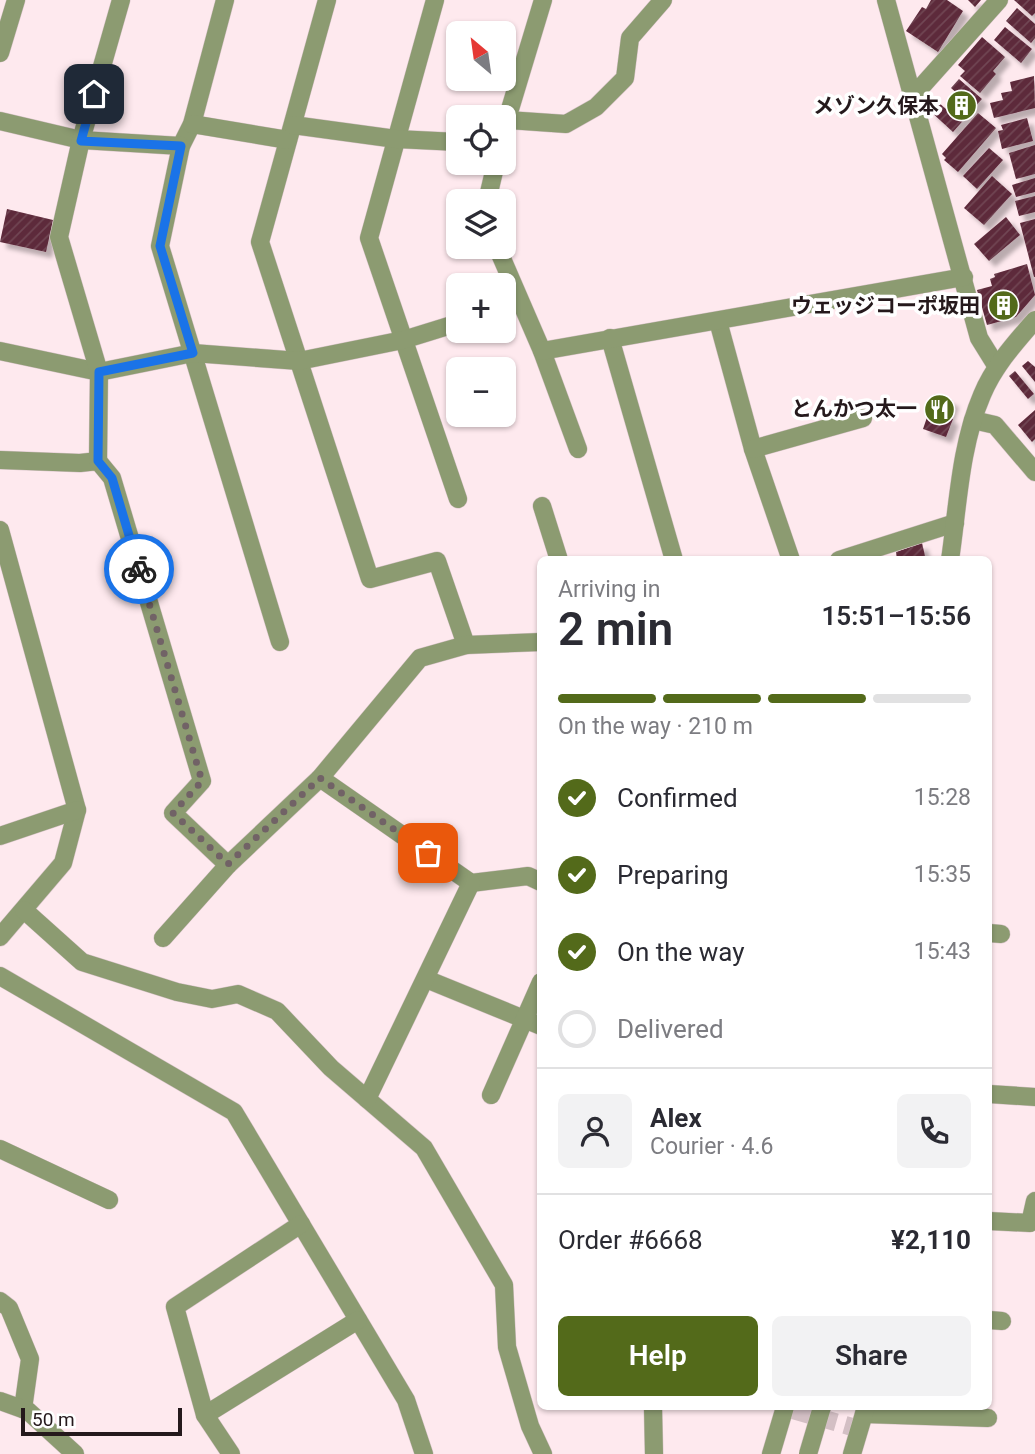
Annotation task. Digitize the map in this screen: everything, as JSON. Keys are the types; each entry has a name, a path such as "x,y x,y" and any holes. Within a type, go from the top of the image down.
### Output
{"street":[{"path":"0,53 16,0"},
{"path":"121,0 81,141 59,237 99,372 98,461 112,478 202,781 173,813 228,864"},
{"path":"225,0 192,124 181,146 160,246 280,642"},
{"path":"327,0 260,242 370,579 437,561 466,645"},
{"path":"435,0 369,238 458,499"},
{"path":"511,105 543,0"},
{"path":"516,124 566,124 596,107 625,78 631,38 663,0"},
{"path":"886,0 979,338 997,367"},
{"path":"914,95 999,0"},
{"path":"0,121 81,141 181,146"},
{"path":"192,124 290,133 446,141"},
{"path":"542,351 964,277"},
{"path":"516,313 542,351 578,449"},
{"path":"951,556 973,420 982,393 997,367 1035,320"},
{"path":"718,321 753,449 790,556"},
{"path":"0,351 99,372 193,353 299,361 403,340 446,327"},
{"path":"610,338 673,556"},
{"path":"753,449 863,418"},
{"path":"973,420 995,425 1035,472"},
{"path":"0,460 98,461"},
{"path":"542,506 558,556"},
{"path":"852,556 956,523"},
{"path":"0,530 76,810 64,863 0,937"},
{"path":"163,938 228,864 320,778 420,658 466,645 537,642"},
{"path":"320,778 471,883 528,876 537,880"},
{"path":"0,836 76,810"},
{"path":"367,1099 471,883"},
{"path":"24,909 82,962 177,992 212,999 238,994 277,1011 331,1068 424,1148 504,1285 507,1347 530,1426 543,1454"},
{"path":"0,976 234,1112 406,1401 424,1454"},
{"path":"426,979 533,1022"},
{"path":"491,1095 533,1022 537,1002"},
{"path":"992,1094 1035,1097"},
{"path":"0,1149 109,1200"},
{"path":"992,1221 1030,1223 1035,1200"},
{"path":"231,1454 205,1415 175,1307 301,1224"},
{"path":"0,1301 9,1308 30,1359 23,1409"},
{"path":"205,1415 358,1321"},
{"path":"0,1401 23,1409 41,1421 75,1454"},
{"path":"653,1410 654,1454"},
{"path":"771,1454 787,1410"},
{"path":"808,1454 821,1410"},
{"path":"852,1454 860,1419 988,1418"}],"building":[{"path":"931,0 947,0 963,11 938,52 906,31 922,7 926,9"},
{"path":"968,0 981,0 975,7"},
{"path":"1014,0 1035,0 1035,13 1032,16"},
{"path":"1017,8 1035,24 1035,38 1031,43 1006,21"},
{"path":"1005,27 1032,49 1021,63 994,40"},
{"path":"982,37 1005,57 993,71 996,74 980,93 960,76 965,71 958,65"},
{"path":"1034,76 1035,108 994,118 990,103 1003,100 1001,93 1012,91 1010,82"},
{"name":"メゾン久保本","path":"959,79 982,99 953,132 930,111 938,102 946,109 951,104 959,95 951,88"},
{"path":"978,113 996,128 958,172 944,160 946,158 942,154"},
{"path":"1027,118 1033,141 1002,149 998,131 1003,130 1001,125"},
{"path":"1035,145 1035,174 1016,179 1009,153"},
{"path":"989,148 1003,160 977,189 963,176"},
{"path":"992,176 1012,194 984,225 964,208"},
{"path":"1035,178 1035,192 1016,197 1012,185"},
{"path":"1035,196 1035,212 1019,216 1015,201"},
{"path":"7,209 53,220 46,252 0,242"},
{"path":"1006,217 1020,235 989,261 974,244"},
{"path":"1035,219 1035,277 1034,277 1020,223"},
{"name":"ウェッジコーポ坂田","path":"1027,264 1035,295 1016,317 987,325 977,290 992,286 990,279 995,277 994,274"},
{"path":"1028,361 1035,367 1035,382 1022,366"},
{"path":"1015,371 1034,394 1028,399 1009,376"},
{"name":"とんかつ太一","path":"935,394 953,401 948,417 953,419 946,437 923,429"},
{"path":"1035,410 1035,439 1032,442 1018,425"},
{"path":"922,543 925,556 896,556 896,552"}],"tunnel":[{"path":"793,1410 852,1427"}],"way so far":[{"path":"139,569 202,781 173,813 228,864 320,778 428,853"}],"place":[{"name":"メゾン久保本","path":"962,106"},
{"name":"ウェッジコーポ坂田","path":"1003,306"},
{"name":"とんかつ太一","path":"940,409"}],"route":[{"path":"94,94 81,141 181,146 160,246 193,353 99,372 98,461 112,478 139,569"}]}
